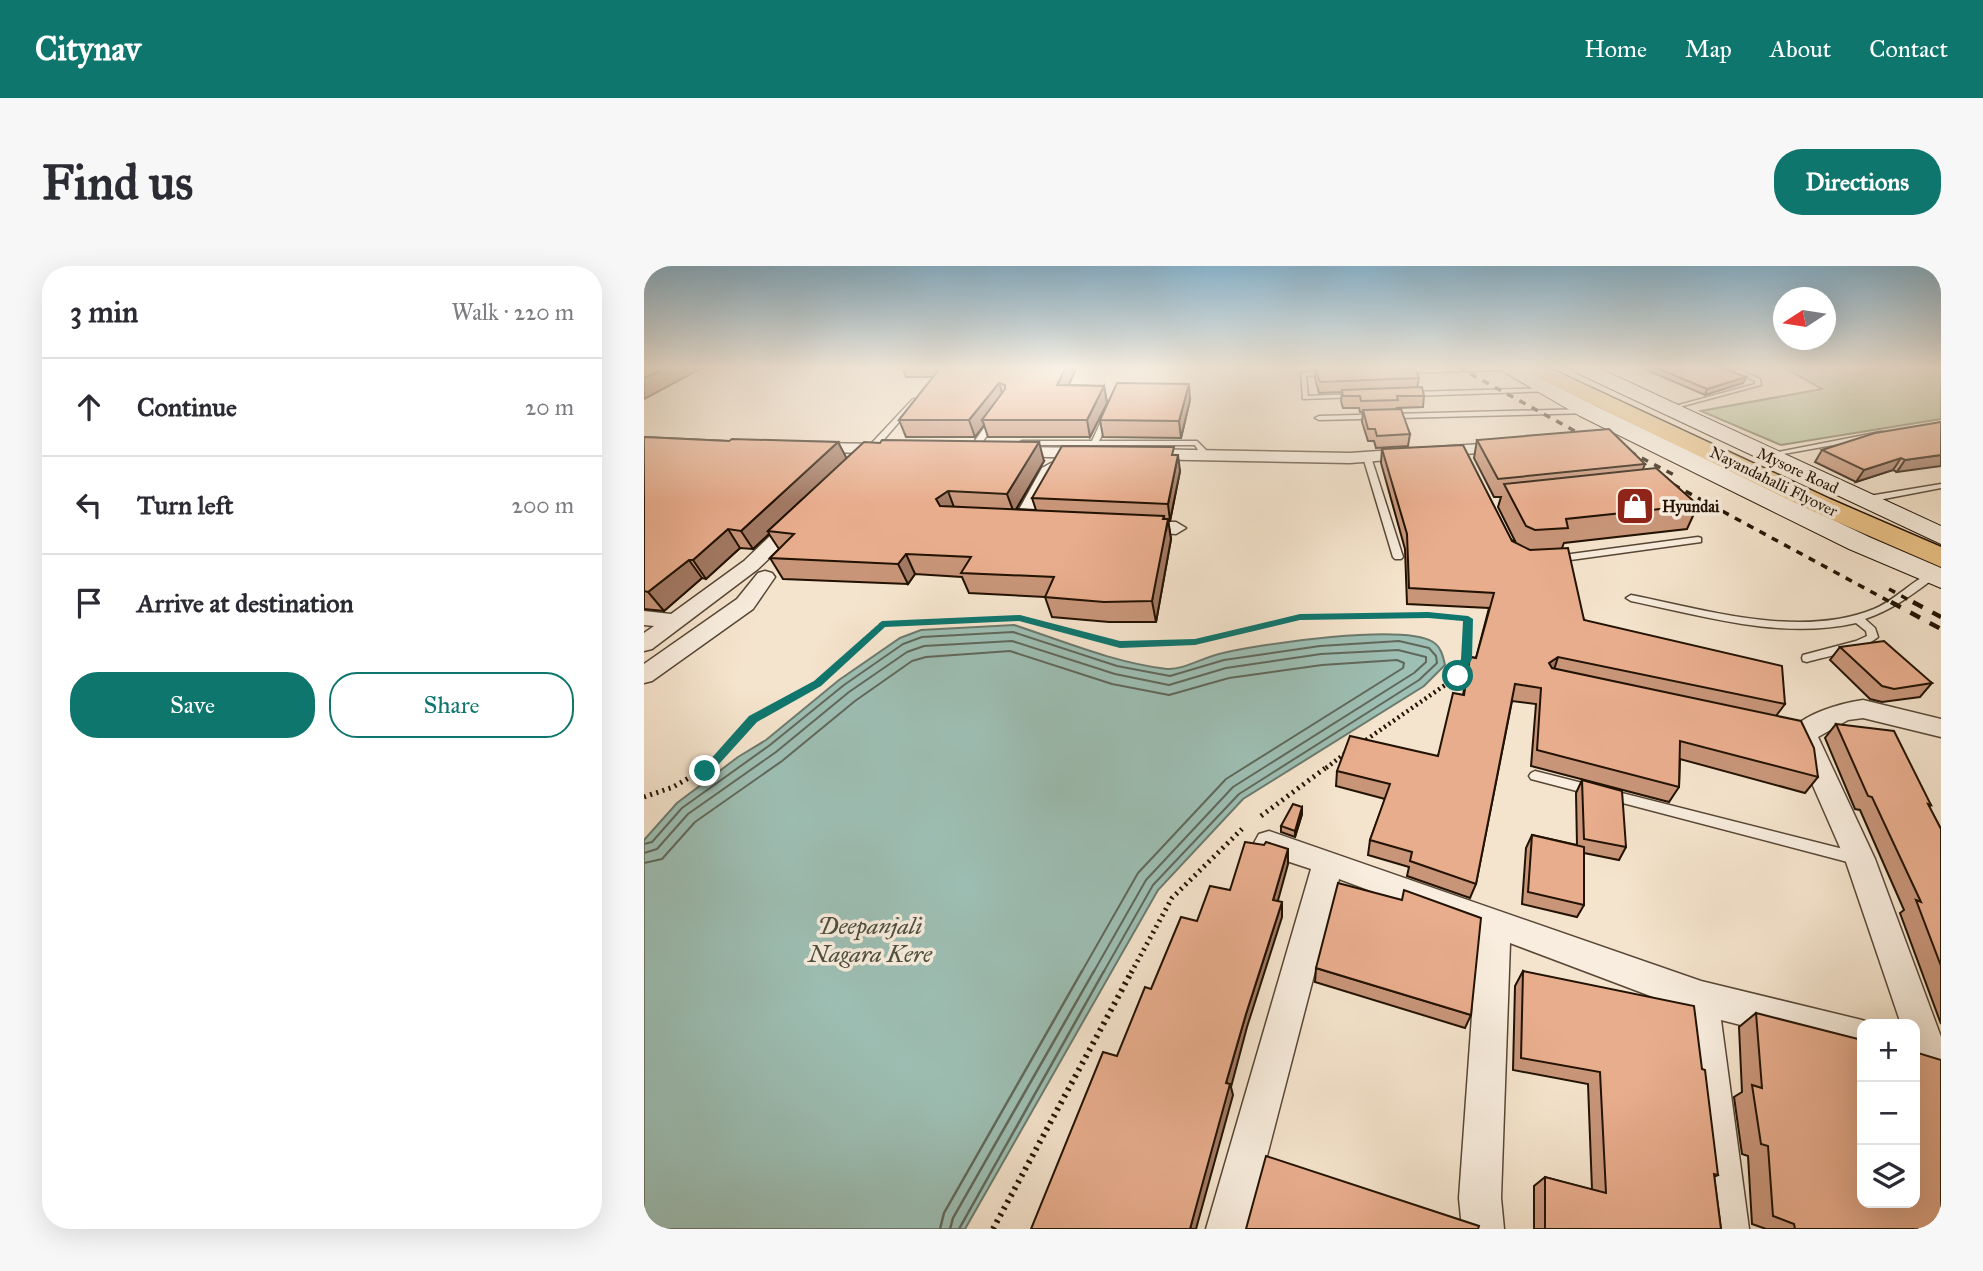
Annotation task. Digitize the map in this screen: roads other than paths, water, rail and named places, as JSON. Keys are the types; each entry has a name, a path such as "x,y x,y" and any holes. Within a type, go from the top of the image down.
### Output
{"highway":[{"name":"Nayandahalli Flyover","path":"1629,412 1827,501 1941,544"},
{"name":"Nayandahalli Flyover","path":"1630,412 1827,501 1938,571"}],"street":[{"name":"Mysore Road","path":"1590,412 1859,542 1938,571"},
{"name":"Mysore Road","path":"1676,412 1941,536"},
{"path":"1603,440 1645,438"},
{"path":"962,446 1059,453 1367,457 1465,453 1533,445"},
{"path":"791,448 908,450"},
{"path":"851,468 871,449"},
{"path":"1046,523 1014,521 1059,453"},
{"path":"644,644 751,565 811,507"},
{"path":"1111,526 1176,528"},
{"path":"644,675 745,604 765,577"},
{"path":"644,618 676,621"},
{"path":"1929,1065 1860,859 1799,731 1842,712 1863,709 1941,728"},
{"path":"1257,829 1328,862 1701,998 1857,1037"},
{"path":"1227,1229 1328,862"},
{"path":"1483,1229 1480,1198 1495,923"},
{"path":"1701,998 1728,1229"}],"lane":[{"path":"871,449 904,412"},
{"path":"1094,444 1109,412"},
{"path":"1319,418 1552,412"},
{"path":"978,442 998,414"},
{"path":"1766,455 1895,431"},
{"path":"962,446 978,442 991,443"},
{"path":"1004,443 1197,443 1202,450 1199,455"},
{"path":"1367,457 1398,557"},
{"path":"1863,500 1941,486"},
{"path":"1545,560 1698,540"},
{"path":"1631,598 1783,625 1838,624 1879,611 1938,571"},
{"path":"1807,658 1873,637 1871,630 1857,618"},
{"path":"1535,776 1860,859"}],"water":[{"name":"Deepanjali Nagara Kere","path":"1014,625 1109,657 1167,669 1242,649 1331,637 1393,634 1433,642 1440,649 1445,665 1424,686 1243,799 1158,890 965,1229 644,1229 644,840 677,803 738,757 766,740 839,680 900,638 921,630"}],"railway":[{"path":"1540,412 1593,441"},
{"path":"1617,445 1676,476"},
{"path":"1661,478 1894,604"},
{"path":"1889,589 1916,604"},
{"path":"1891,602 1941,629"},
{"path":"1913,602 1941,617"}],"place":[{"name":"Hyundai","path":"1635,506"}]}
